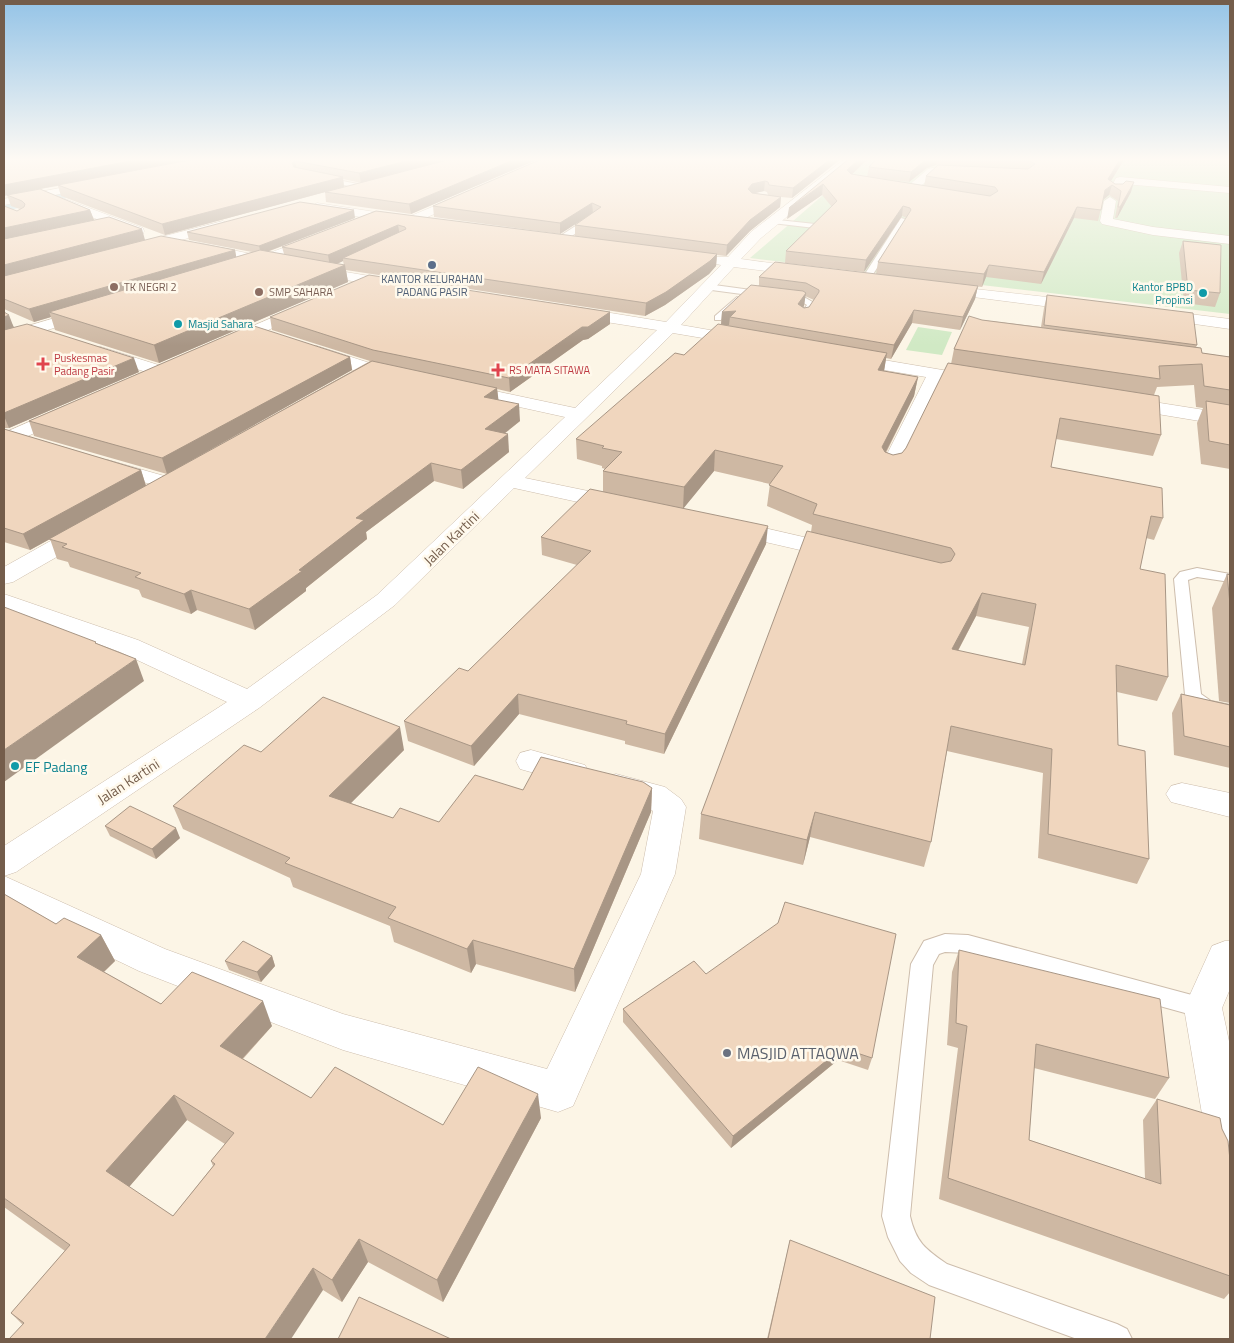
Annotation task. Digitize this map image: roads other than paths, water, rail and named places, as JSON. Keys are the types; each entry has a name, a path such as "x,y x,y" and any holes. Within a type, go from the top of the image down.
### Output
{"street":[{"path":"110,221 165,241 325,273 418,288"},
{"path":"127,251 238,221"},
{"path":"357,223 363,221"},
{"path":"417,221 442,224"},
{"name":"Jalan Kartini","path":"4,863 249,701 386,600 670,327 730,262 772,221"},
{"path":"1106,221 1153,231 1230,240"},
{"path":"94,226 113,222"},
{"path":"234,269 330,234"},
{"path":"543,238 579,242"},
{"path":"702,259 817,274"},
{"path":"860,279 885,282"},
{"path":"342,292 369,280"},
{"path":"924,287 1092,307"},
{"path":"210,350 316,304"},
{"path":"4,338 101,310"},
{"path":"564,310 759,343"},
{"path":"1141,313 1230,324"},
{"path":"11,318 34,330 58,338"},
{"path":"253,332 279,339"},
{"path":"84,347 159,371"},
{"path":"304,347 371,369 419,380"},
{"path":"828,355 995,384"},
{"path":"141,379 176,364"},
{"path":"346,383 371,369"},
{"path":"890,468 936,374"},
{"path":"447,386 580,415"},
{"path":"1103,400 1230,420"},
{"path":"7,436 80,406"},
{"path":"7,436 37,445"},
{"path":"93,462 175,479 147,496"},
{"path":"510,481 644,509"},
{"path":"4,577 105,520"},
{"path":"711,523 788,539 862,558"},
{"path":"9,607 129,646 249,701"},
{"path":"4,890 152,960 343,1032 558,1092 658,874 670,807 654,795 531,761"},
{"path":"1182,794 1230,804"},
{"path":"1230,958 1225,957 1203,1008 1224,1083 1230,1149"}],"lane":[{"path":"560,240 589,221"},
{"path":"772,221 815,226"},
{"path":"860,279 903,221"},
{"path":"325,273 342,266"},
{"path":"707,287 808,301 812,306 803,317"},
{"path":"718,318 746,292"},
{"path":"1230,578 1199,573 1188,574 1181,580 1193,695 1198,702 1230,712"},
{"path":"1117,1339 939,1275 915,1260 901,1239 896,1216 922,964 932,946 946,943 968,944 1203,1008"}],"place":[{"name":"KANTOR KELURAHAN PADANG PASIR","path":"432,265"},
{"name":"TK NEGRI 2","path":"114,287"},
{"name":"SMP SAHARA","path":"259,292"},
{"name":"Kantor BPBD Propinsi","path":"1203,293"},
{"name":"Masjid Sahara","path":"178,324"},
{"name":"Puskesmas Padang Pasir","path":"43,364"},
{"name":"RS MATA SITAWA","path":"498,370"},
{"name":"EF Padang","path":"15,766"},
{"name":"MASJID ATTAQWA","path":"727,1053"}]}
